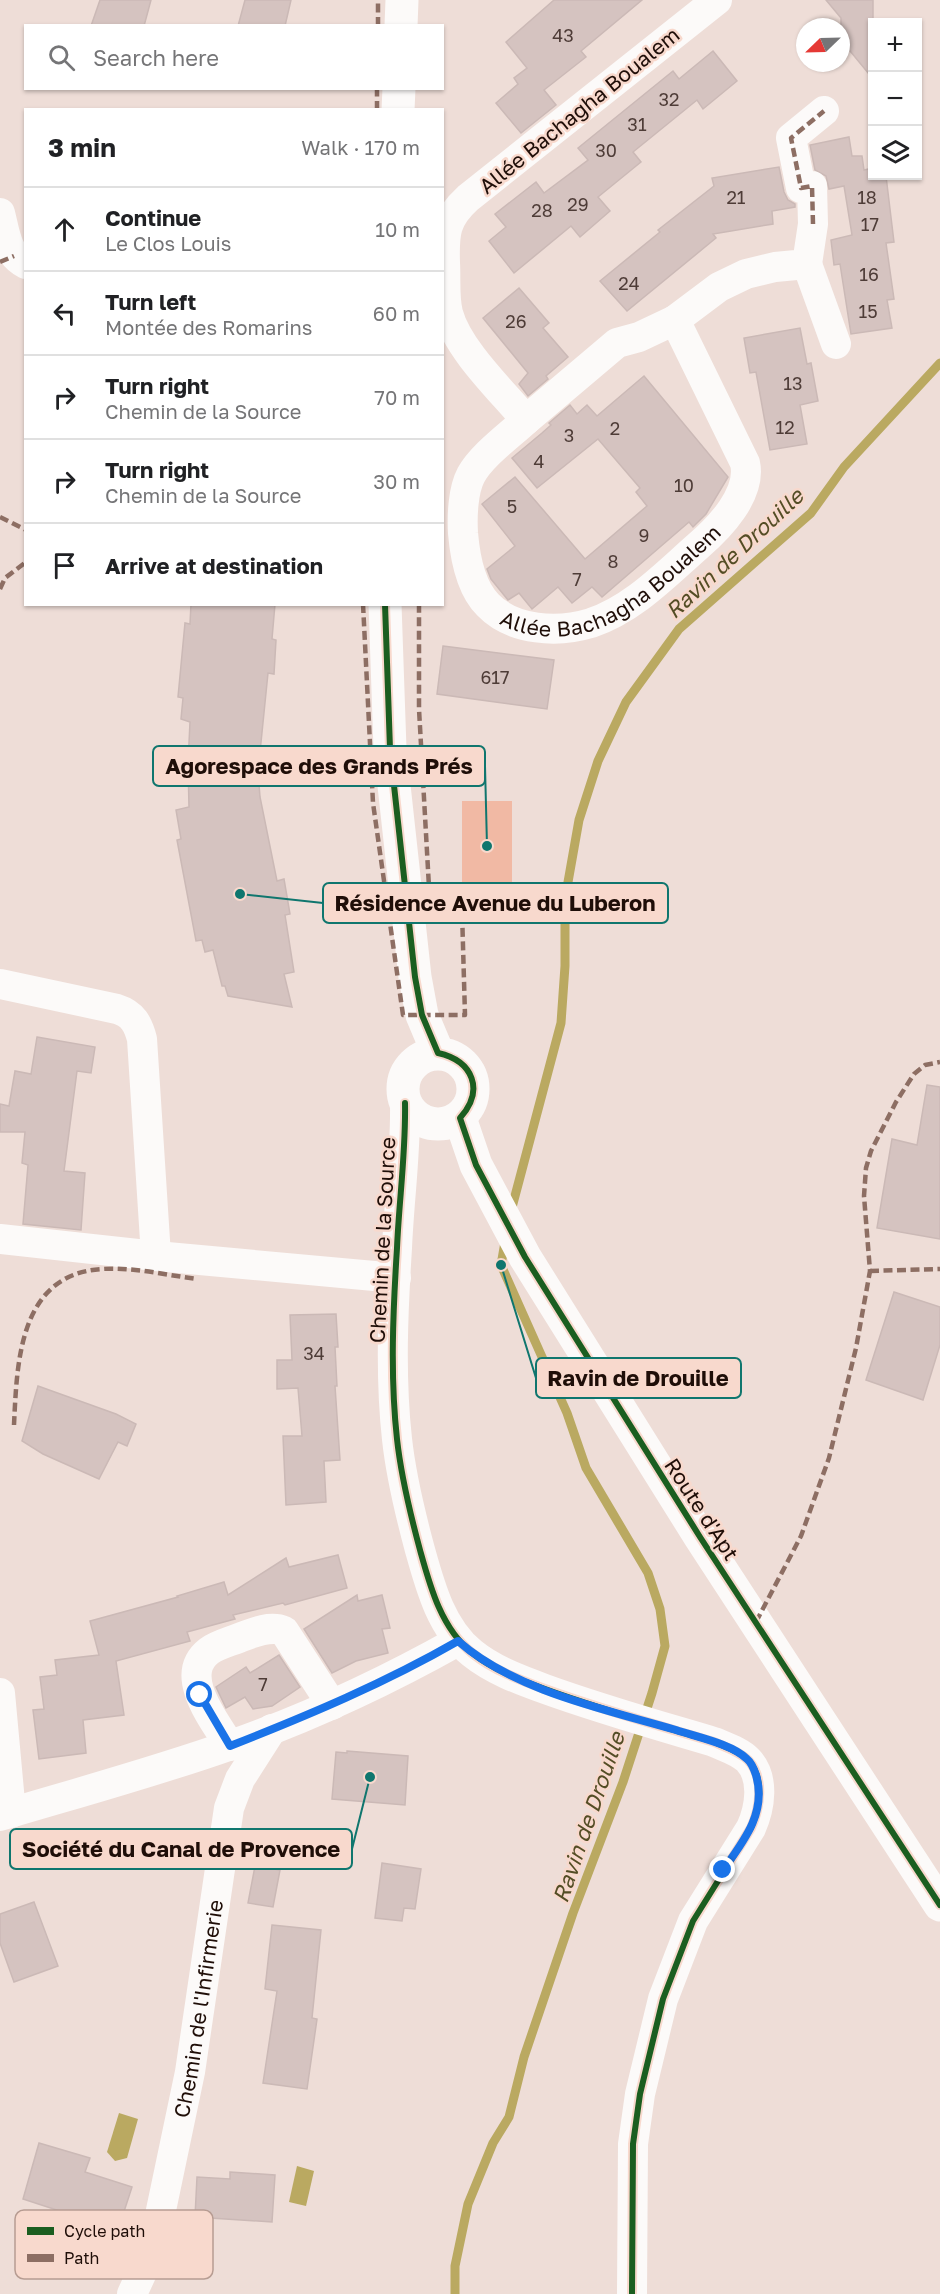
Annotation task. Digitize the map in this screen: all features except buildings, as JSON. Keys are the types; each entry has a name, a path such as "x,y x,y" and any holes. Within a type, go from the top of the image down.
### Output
{"main road":[{"path":"401,24 402,0"},
{"path":"398,108 399,90"},
{"path":"386,606 390,749 415,977 427,1057"},
{"path":"451,1056 464,1065 471,1074 474,1089 471,1102 431,1117 402,1091 404,1079 408,1070 427,1057 451,1056"},
{"name":"Route d'Apt","path":"431,1117 482,1178 525,1257 700,1537 940,1905"}],"street":[{"name":"Allée Bachagha Boualem","path":"526,420 464,347 445,312 444,224 468,198 717,0"},
{"path":"824,111 791,138 801,188 812,186 813,224 807,264 836,344"},
{"path":"0,213 9,247 14,256 24,263"},
{"name":"Allée Bachagha Boualem","path":"675,320 745,463 746,483 726,517 713,533 651,588 627,606 591,623 570,628 543,628 504,617 488,605 478,592 464,545 463,524 468,483 478,466 526,420 610,347 675,320 719,287 746,274 775,267 807,264"},
{"path":"0,984 117,1009 135,1020 142,1039 156,1256"},
{"name":"Chemin de la Source","path":"431,1117 405,1155 396,1278 393,1373 397,1438 409,1508 433,1594 458,1641 491,1666 570,1698 714,1742 748,1759 760,1788 751,1828 693,1921 663,1999 640,2094 633,2144 632,2294"},
{"path":"0,1239 396,1278"},
{"path":"230,1746 198,1690 196,1675 206,1653 242,1637 267,1629 284,1631 332,1705"},
{"path":"0,1693 5,1814 230,1746 332,1705 408,1670 458,1641"},
{"name":"Chemin de l'Infirmerie","path":"161,2210 190,2072 229,1808 240,1779 272,1729"},
{"name":"Chemin de l'Infirmerie","path":"132,2294 139,2279"}],"shaded area":[{"path":"462,801 512,801 512,891 462,891"},
{"path":"119,2113 138,2119 127,2158 115,2161 107,2152"},
{"path":"297,2166 314,2171 306,2206 289,2202"}],"waterway":[{"name":"Ravin de Drouille","path":"511,1211 561,1023 565,966 565,899 579,820 598,761 626,702 679,629 811,513 844,467 940,363"},
{"name":"Ravin de Drouille","path":"455,2294 455,2266 468,2204 493,2143 509,2117 524,2057 573,1913 623,1782 665,1646 660,1609 648,1573 586,1468 567,1413 501,1265 505,1242"}],"marked path":[{"path":"378,0 378,24"},
{"path":"377,90 377,108"},
{"path":"813,224 812,186 801,188 791,138 824,111"},
{"path":"0,262 14,256"},
{"path":"0,517 24,529"},
{"path":"0,589 5,578 24,564"},
{"path":"363,606 373,803 403,1015 465,1015 462,911 430,905 419,709 419,606"},
{"path":"756,1622 801,1536 829,1458 856,1348 870,1271 864,1196 866,1168 871,1151 896,1102 914,1074 925,1065 940,1062"},
{"path":"14,1425 21,1349 28,1325 38,1304 54,1287 75,1275 102,1269 138,1270 197,1279"},
{"path":"870,1271 940,1269"}],"cycle path":[{"path":"385,606 390,749 415,977 422,1015 438,1053 460,1063 472,1078 472,1097 460,1118 476,1165 525,1257 700,1537 940,1905"},
{"path":"405,1103 393,1320 395,1415 406,1494 428,1578 438,1606 461,1643 480,1659 498,1669 566,1696 714,1742 748,1760 757,1775 759,1784 757,1811 751,1828 693,1921 663,1999 640,2094 633,2144 632,2294"}],"place":[{"name":"Agorespace des Grands Prés","path":"487,846"},
{"name":"Résidence Avenue du Luberon","path":"240,894"},
{"name":"Ravin de Drouille","path":"501,1265"},
{"name":"Société du Canal de Provence","path":"370,1777"}],"route":[{"path":"200,1695 230,1746 332,1705 408,1670 458,1641 491,1666 526,1682 570,1698 714,1742 748,1759 760,1788 755,1819 723,1870"}]}
